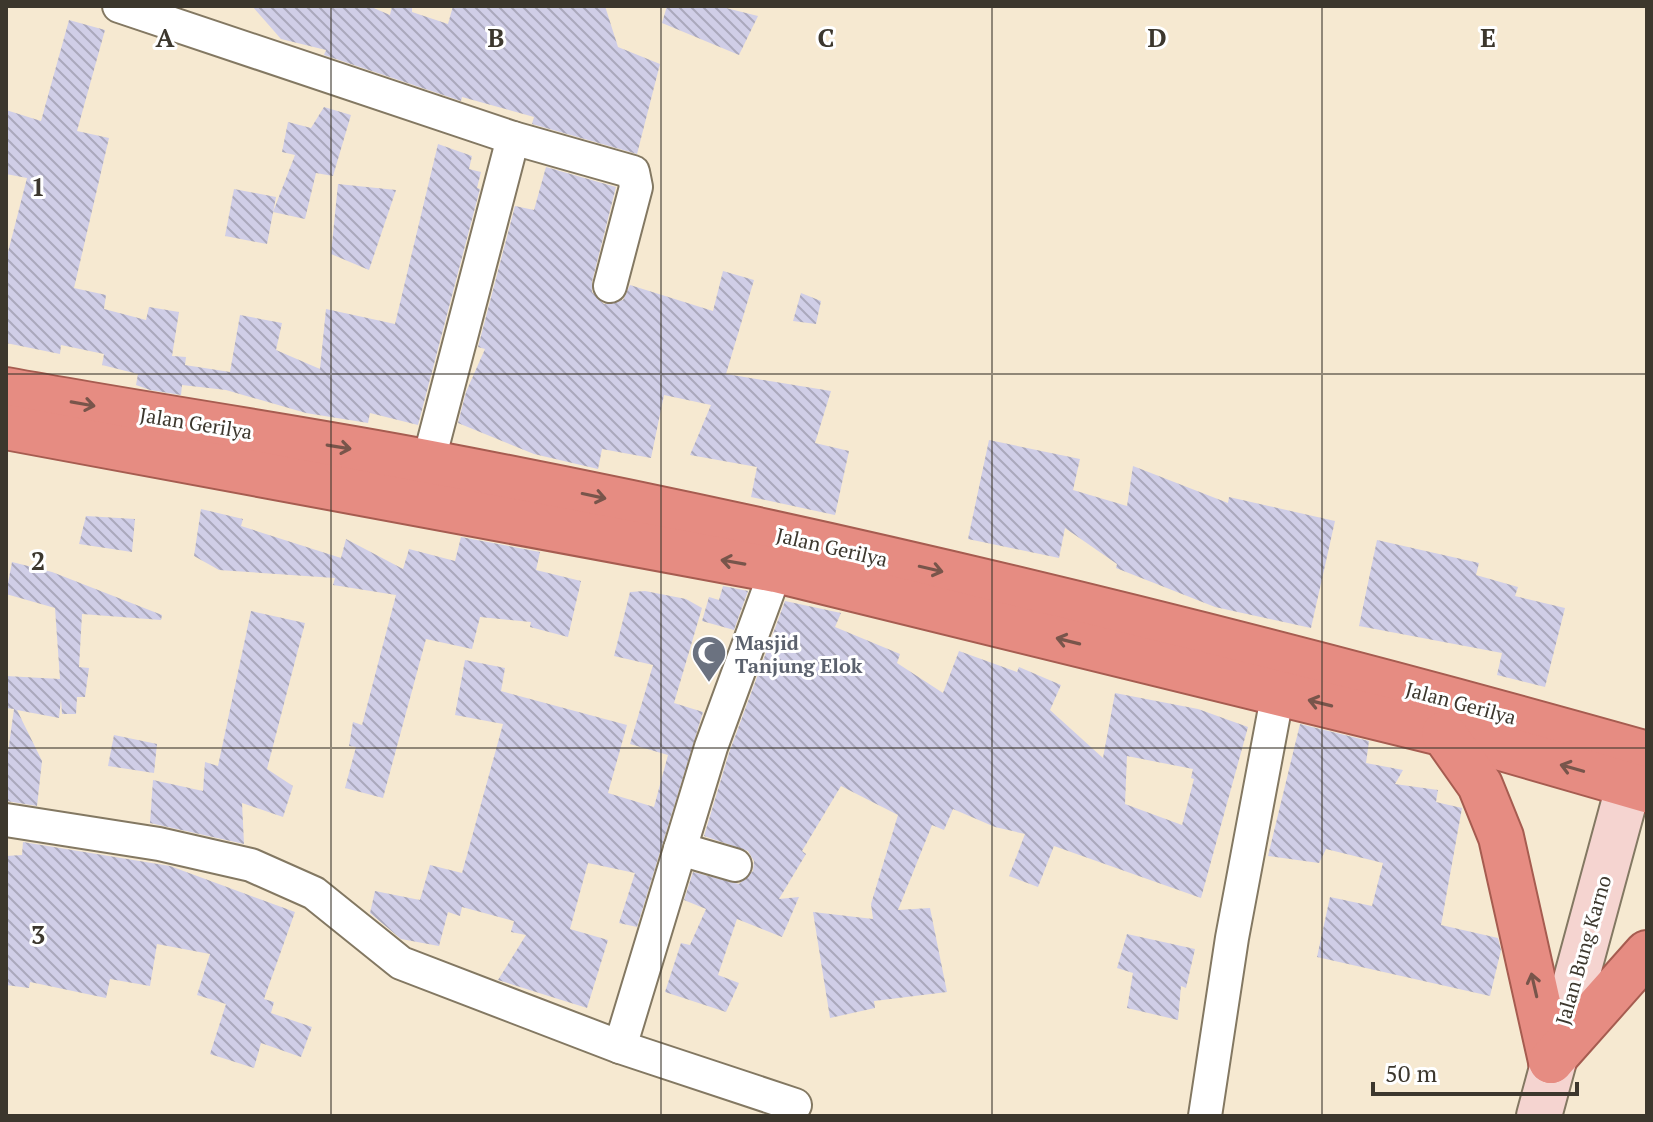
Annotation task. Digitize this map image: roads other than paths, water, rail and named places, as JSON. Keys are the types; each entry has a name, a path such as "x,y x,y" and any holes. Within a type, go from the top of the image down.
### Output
{"highway":[{"name":"Jalan Gerilya","path":"6,390 429,462 786,536 1074,602 1502,730 1641,776"},
{"name":"Jalan Gerilya","path":"6,427 776,570 1444,734 1502,730"},
{"path":"1444,734 1480,785 1501,837 1551,1061"},
{"path":"1551,1061 1647,953"}],"main road":[{"name":"Jalan Bung Karno","path":"1539,1116 1551,1061 1641,776"}],"street":[{"path":"119,6 177,14 513,138 633,172 637,179 610,286"},
{"path":"423,506 429,462 513,138"},
{"path":"620,1047 711,747 776,570"},
{"path":"1205,1116 1232,938 1278,692"},
{"path":"6,820 159,844 251,865 314,893 401,963 620,1047 795,1105"},
{"path":"680,849 735,865"}],"place":[{"name":"Masjid Tanjung Elok","path":"709,684"}]}
